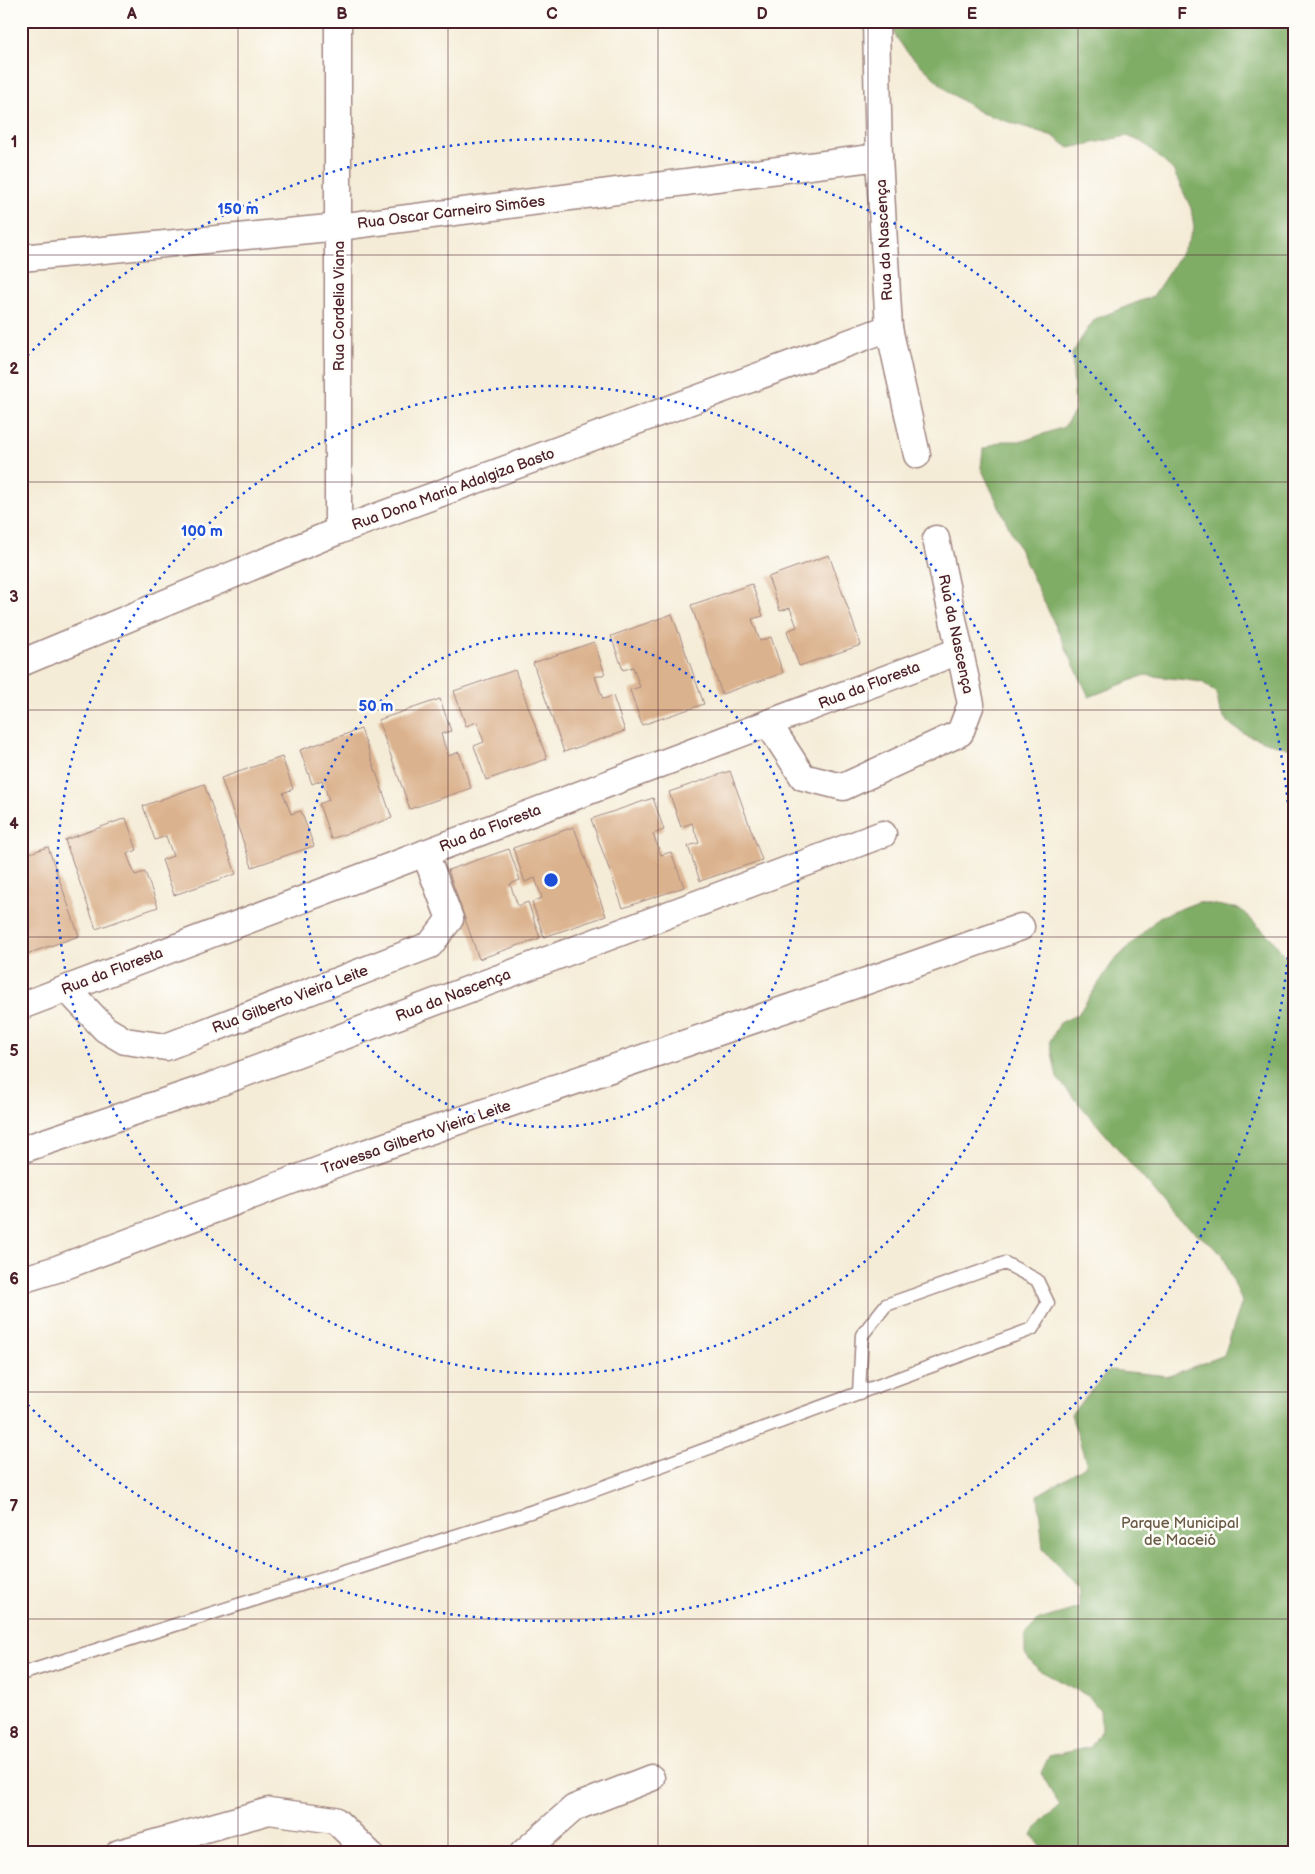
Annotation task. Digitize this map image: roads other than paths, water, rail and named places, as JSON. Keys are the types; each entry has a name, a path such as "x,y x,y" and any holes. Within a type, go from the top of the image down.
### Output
{"street":[{"name":"Rua Cordelia Viana","path":"338,21 338,531"},
{"name":"Rua da Nascença","path":"876,21 879,157 889,328 917,455"},
{"name":"Rua Oscar Carneiro Simões","path":"21,258 339,227 879,157"},
{"name":"Rua Dona Maria Adalgiza Basto","path":"21,663 338,531 889,328"},
{"name":"Rua da Nascença","path":"768,723 803,777 843,787 960,733 971,704 936,539"},
{"name":"Rua da Floresta","path":"21,1006 959,650"},
{"name":"Rua da Nascença","path":"21,1150 211,1086 883,834"},
{"name":"Rua Gilberto Vieira Leite","path":"66,988 106,1030 125,1041 166,1047 430,945 450,919 425,853"},
{"name":"Travessa Gilberto Vieira Leite","path":"21,1280 57,1269 362,1154 1021,927"},
{"path":"523,1853 574,1808 651,1778"},
{"path":"119,1853 269,1812 334,1820 369,1853"}],"lane":[{"path":"21,1674 570,1499 859,1393 1032,1329 1048,1303 1036,1280 1005,1263 886,1306 862,1335 859,1393"}],"park label":[{"name":"Parque Municipal de Maceió","path":"1180,1532"}]}
